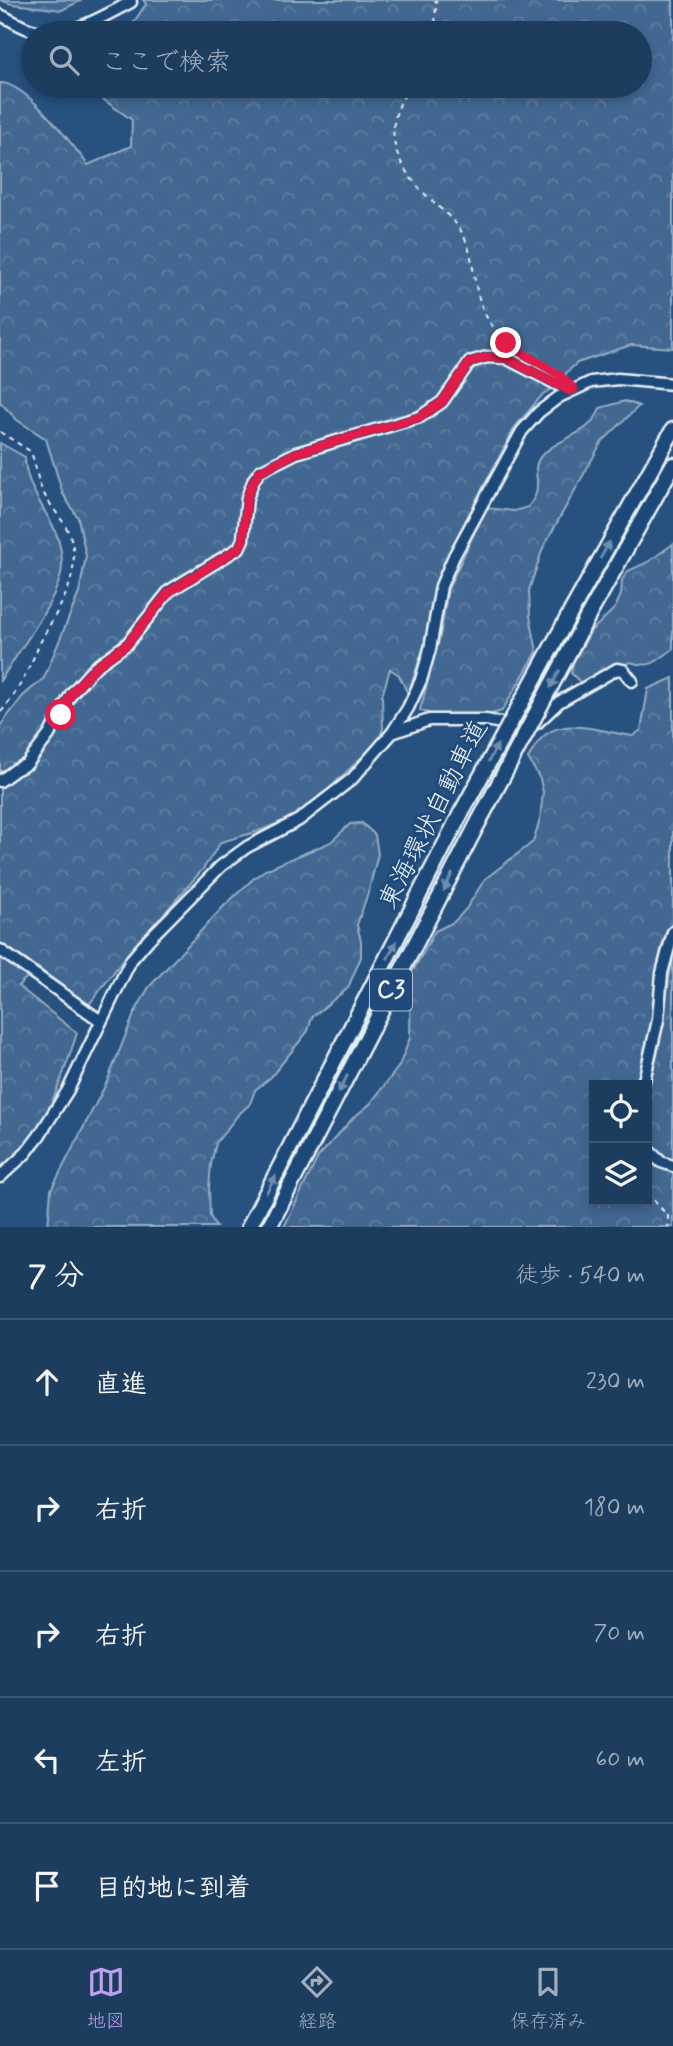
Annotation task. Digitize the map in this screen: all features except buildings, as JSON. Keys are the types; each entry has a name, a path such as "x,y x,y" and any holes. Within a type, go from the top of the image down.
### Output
{"highway":[{"name":"東海環状自動車道","path":"249,1227 461,813 673,430"},
{"name":"東海環状自動車道","path":"269,1227 479,821 587,618 673,465"}],"street":[{"path":"95,21 131,2"},
{"path":"0,15 21,25"},
{"path":"0,781 15,769 27,764 49,735 71,694 95,667 127,644 169,592 239,548 243,540 247,498 260,471 296,453 420,417 442,402 470,362 482,358 506,358 570,391"},
{"path":"0,1177 26,1153 68,1090 131,960 222,866 247,847 299,820 325,801 352,779 392,733 421,680 430,649 441,586 454,556 522,430 539,412 570,391 591,382 618,379 673,384"},
{"path":"392,733 429,720 486,720 526,728 537,723 559,702 617,669 622,670 632,681"},
{"path":"644,1080 658,1020 662,972 673,932"},
{"path":"0,950 100,1021"},
{"path":"652,1154 661,1162 673,1166"}],"path":[{"path":"435,21 436,0"},
{"path":"403,98 393,121 396,147 407,173 432,202 446,211 461,232 470,253 477,295 495,330 518,352 551,370"},
{"path":"0,432 30,451 42,491 69,530 74,564 71,582 59,610 23,681 0,713"},
{"path":"652,1198 668,1216 667,1227"}],"green space":[{"path":"0,0 82,0 62,10"},
{"path":"143,0 673,0 673,348 631,345 577,363 567,372 561,383 543,394 515,427 448,554 435,586 424,646 408,694 399,675 390,669 382,696 383,728 379,740 322,796 296,816 221,842 203,869 120,964 88,1006 37,967 18,986 77,1033 57,1089 39,1125 15,1156 0,1169 0,726 23,696 44,678 79,593 86,556 78,518 63,494 46,439 17,420 0,402 0,83 10,85 21,92 21,98 28,98 35,103 88,165 131,146 132,120 101,98 652,98 652,21 135,21 146,4"},
{"path":"625,401 639,406 601,443 543,548 529,590 530,616 537,652 502,711 461,716 438,715 420,710 440,636 448,589 486,508 514,511 528,507 536,493 536,469 541,456 590,424 600,408"},
{"path":"0,443 25,457 31,484 58,538 62,565 50,603 0,681"},
{"path":"673,544 673,649 654,663 644,665 630,662 582,684 571,673 573,663 591,631 615,608 621,595 622,580 628,571 648,562"},
{"path":"673,678 673,921 658,961 651,1032 639,1080 589,1080 589,1206 652,1206 652,1162 658,1167 673,1171 673,1227 284,1227 318,1157 353,1118 370,1104 399,1066 410,1038 411,974 435,931 454,922 466,909 485,879 533,842 540,819 543,792 540,779 528,758 538,743 545,735 565,727 633,736 641,730 648,689"},
{"path":"362,823 375,835 378,854 357,925 361,957 348,988 312,1017 308,1031 271,1077 255,1090 250,1104 216,1143 209,1188 210,1216 216,1227 48,1227 51,1190 106,1084 135,1012 149,987 224,906 253,879 265,870 331,842 350,824"},
{"path":"673,953 673,1161 652,1147 652,1080 649,1080 658,1051"}],"route":[{"path":"61,715 71,694 95,667 127,644 173,588 186,583 239,548 243,540 247,498 260,471 296,453 430,412 450,393 470,362 482,358 506,358 570,391 574,389 559,375 506,343"}]}
